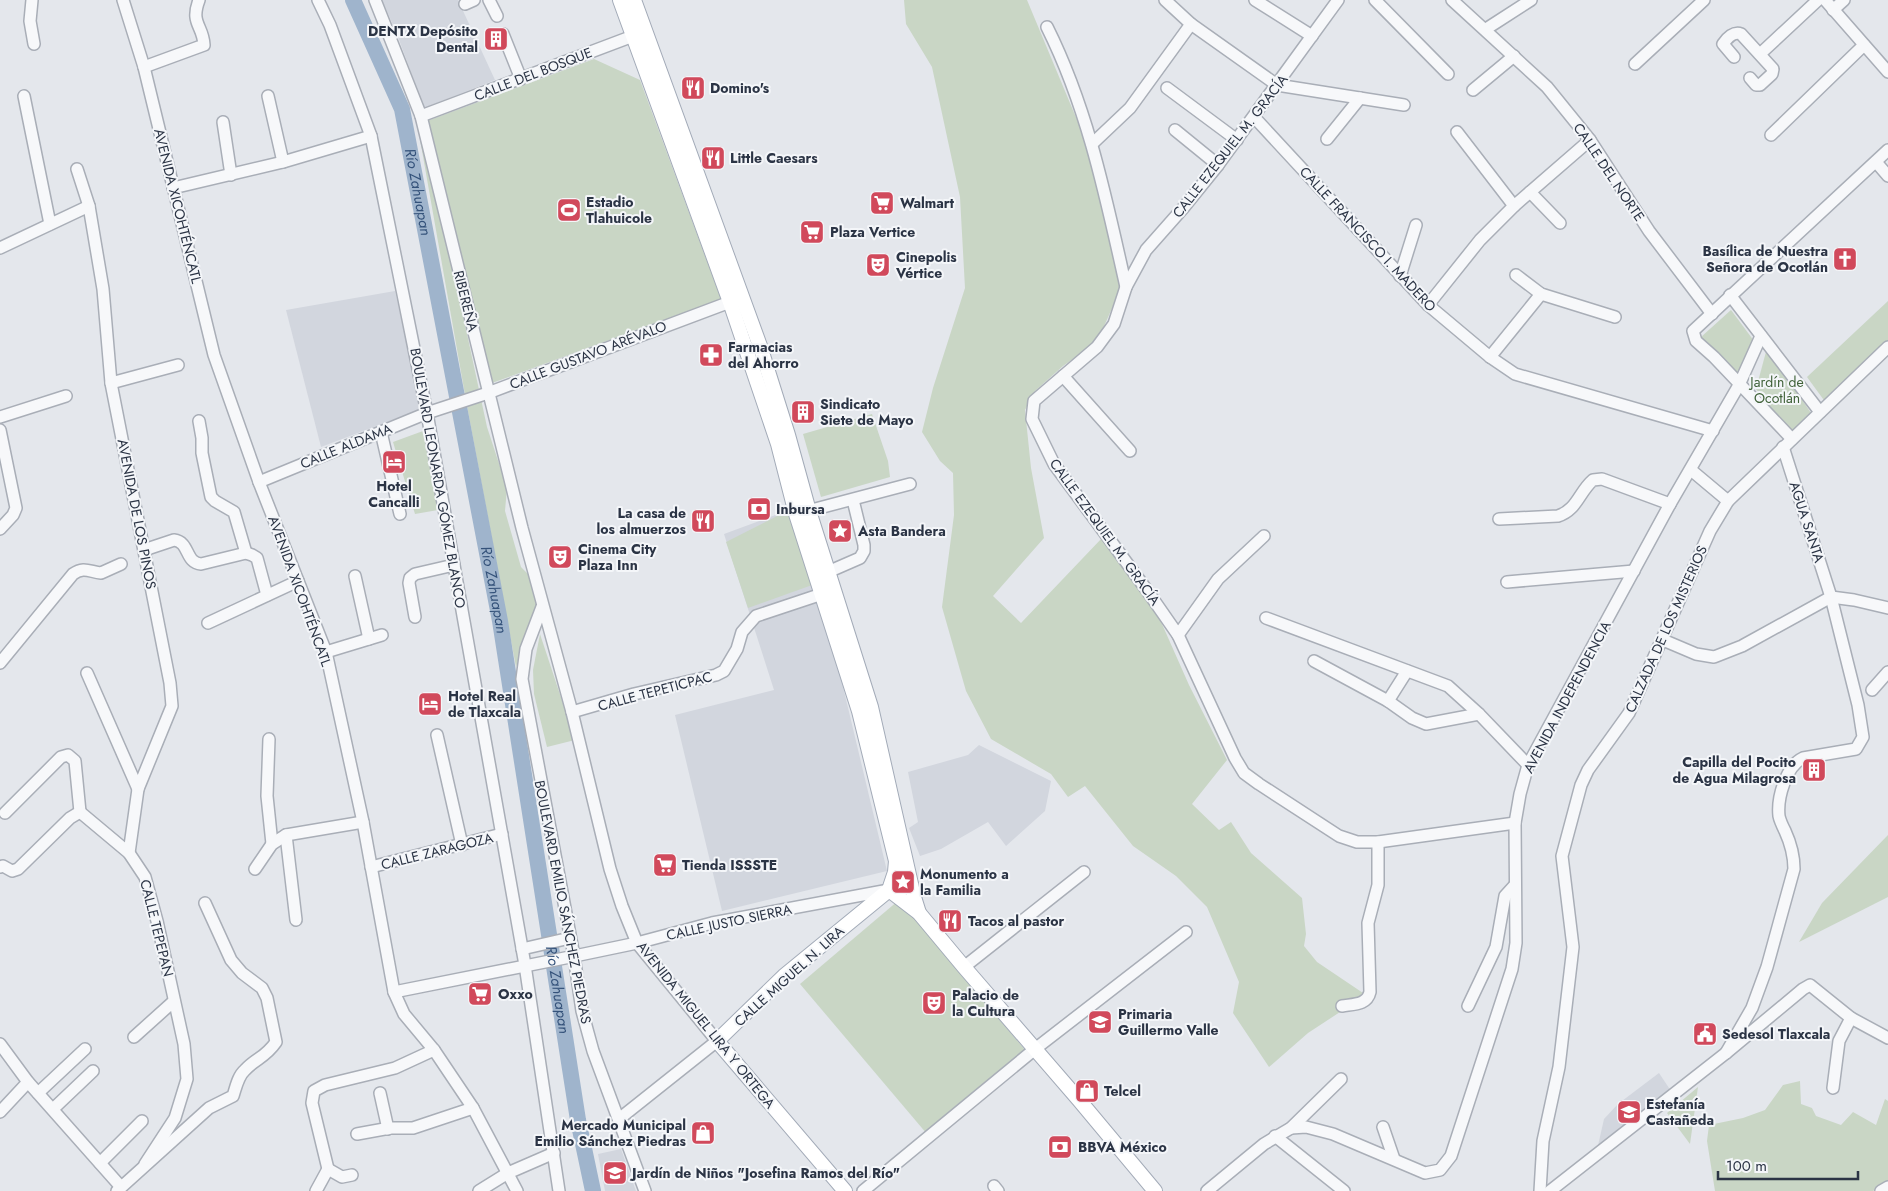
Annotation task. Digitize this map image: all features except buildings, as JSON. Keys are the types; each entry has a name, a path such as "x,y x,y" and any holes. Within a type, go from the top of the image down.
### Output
{"main road":[{"path":"620,0 639,34 736,299 760,346 788,435 803,513 865,709 919,913"},
{"path":"634,0 639,34"},
{"path":"822,575 822,594 865,709 896,861 895,872 889,890 919,913 1155,1191"},
{"name":"CALLE MIGUEL N. LIRA","path":"717,1041 784,976 889,890"},
{"name":"AVENIDA MIGUEL LIRA Y ORTEGA","path":"717,1041 845,1191"}],"street":[{"path":"32,0 30,21 34,44"},
{"name":"AVENIDA XICOHTÉNCATL","path":"123,0 144,67 214,355 259,482 326,652 362,822 394,992 404,1014 434,1050 473,1108 517,1191"},
{"path":"144,67 204,45 196,23 195,11 199,0"},
{"name":"BOULEVARD LEONARDA GÓMEZ BLANCO","path":"318,0 330,25 371,136 430,412 454,565 502,834 527,948 559,1191"},
{"name":"RIBEREÑA","path":"375,0 421,116 542,607"},
{"path":"489,0 497,16"},
{"path":"1165,0 1190,24 1277,86 1404,105"},
{"path":"1255,0 1312,36"},
{"name":"CALLE EZEQUIEL M. GRACÍA","path":"1338,0 1218,165 1146,250 1126,287 1114,324 1097,348 1034,401 1032,419 1054,464 1178,635 1235,758 1244,773 1339,836 1357,842 1378,842 1515,823"},
{"path":"1375,0 1448,74"},
{"name":"CALLE DEL NORTE","path":"1452,0 1486,29 1547,87 1590,140 1649,231 1712,314"},
{"path":"1486,29 1531,0"},
{"path":"1635,64 1704,0"},
{"path":"1760,54 1818,0"},
{"path":"1825,0 1888,72"},
{"path":"1833,10 1844,0"},
{"path":"1092,144 1130,108 1190,24"},
{"path":"1047,27 1060,53 1092,144 1102,178 1126,287"},
{"path":"1734,58 1723,44 1734,33 1738,32 1760,54 1774,72 1758,86 1750,78"},
{"path":"503,34 521,79"},
{"name":"CALLE DEL BOSQUE","path":"421,116 639,34"},
{"path":"1771,135 1864,45"},
{"path":"1473,90 1514,56"},
{"path":"1167,88 1237,140"},
{"path":"24,96 50,224"},
{"path":"268,96 283,162"},
{"path":"1327,139 1360,98"},
{"name":"CALLE FRANCISCO I. MADERO","path":"1254,117 1428,305 1490,357 1515,374 1713,431"},
{"path":"223,122 231,175"},
{"path":"1175,130 1218,165"},
{"path":"1457,132 1514,206"},
{"path":"173,188 283,162 371,136"},
{"path":"1428,305 1480,240 1514,206 1590,140"},
{"path":"1787,443 1739,385 1696,341 1693,331 1888,150"},
{"path":"1876,162 1888,176"},
{"name":"AVENIDA DE LOS PINOS","path":"77,169 89,206 103,289 111,383 170,683 172,706 138,789 129,853"},
{"path":"1530,192 1560,223"},
{"path":"0,248 89,206"},
{"path":"1400,276 1416,226"},
{"path":"1516,275 1541,294 1615,318"},
{"path":"1490,357 1541,294"},
{"path":"1730,295 1820,412"},
{"name":"CALLE GUSTAVO ARÉVALO","path":"430,412 488,393 736,299"},
{"name":"AVENIDA INDEPENDENCIA","path":"1291,1128 1306,1127 1333,1134 1425,1172 1440,1170 1451,1156 1512,969 1516,943 1515,823 1528,765 1670,504 1739,385 1761,336"},
{"name":"CALZADA DE LOS MISTERIOS","path":"1540,1191 1543,1141 1559,1067 1573,947 1562,856 1581,786 1588,770 1629,713 1710,532 1728,501 1888,347"},
{"path":"111,383 178,365"},
{"path":"1063,376 1130,451"},
{"path":"0,418 66,396"},
{"name":"CALLE ALDAMA","path":"259,482 430,412"},
{"path":"200,421 202,453 211,497 234,512 246,553"},
{"path":"0,430 16,508 13,515 0,529"},
{"path":"381,432 400,514"},
{"name":"AGUA SANTA","path":"1726,1053 1752,1008 1767,967 1794,869 1794,854 1779,817 1781,792 1790,770 1796,762 1803,758 1856,749 1864,737 1858,705 1831,597 1787,443"},
{"path":"1691,470 1728,501"},
{"path":"1499,519 1558,516 1567,513 1575,506 1586,485 1593,480 1602,479 1670,504"},
{"path":"803,513 910,484"},
{"path":"822,575 860,558 864,551 853,500"},
{"path":"1178,635 1218,579 1264,536"},
{"path":"144,550 174,540 180,541 191,561 196,564 246,553 252,554 256,558 267,595"},
{"path":"0,663 79,569 102,574 121,564"},
{"path":"415,617 409,583 410,578 415,574 454,565"},
{"path":"1508,582 1634,571"},
{"path":"355,576 369,638"},
{"path":"208,623 298,581"},
{"name":"CALLE TEPETICPAC","path":"572,712 634,694 716,675 724,671 737,649 742,632 756,616 822,594"},
{"path":"1663,640 1696,654 1714,657 1742,646 1831,597 1888,608"},
{"name":"AVENIDA MIGUEL LIRA Y ORTEGA","path":"542,607 572,712 610,870 622,906 637,943 717,1041"},
{"name":"BOULEVARD EMILIO SÁNCHEZ PIEDRAS","path":"542,607 526,649 522,679 564,939 593,1051 645,1191"},
{"path":"1266,618 1448,686 1479,714 1528,765"},
{"path":"326,652 382,634"},
{"path":"1314,662 1388,701 1412,718 1426,724 1479,714"},
{"path":"1388,701 1407,671"},
{"path":"1872,690 1888,672"},
{"path":"87,673 138,789"},
{"path":"437,735 462,844"},
{"path":"268,739 267,796 272,844"},
{"path":"0,867 3,866 12,871 18,868 70,818 80,812 75,761 68,755 61,757 6,813"},
{"name":"CALLE TEPEPAN","path":"80,812 129,853 146,877 184,1044 187,1079 175,1118 145,1164"},
{"path":"255,869 272,844 286,835 362,822"},
{"name":"CALLE ZARAGOZA","path":"371,867 502,834"},
{"path":"286,835 296,920"},
{"path":"1342,1006 1364,1002 1370,992 1368,923 1378,885 1378,842"},
{"path":"964,968 1084,872"},
{"path":"1468,1006 1496,947 1505,896 1515,885"},
{"name":"CALLE JUSTO SIERRA","path":"394,992 637,943 712,923 889,890"},
{"path":"0,1044 28,1082 100,1163 119,1189 210,1108 233,1096 238,1080 244,1070 268,1054 276,1042 267,998 262,988 242,973 231,960 205,903"},
{"path":"863,1191 1035,1049 1186,932"},
{"path":"527,948 564,939"},
{"path":"1550,1191 1810,985 1852,1018 1888,1038"},
{"path":"134,1036 174,1001"},
{"path":"1833,1088 1839,1041 1852,1018"},
{"name":"CALLE MIGUEL N. LIRA","path":"619,1119 717,1041"},
{"path":"38,1093 86,1050"},
{"path":"316,1191 328,1169 312,1103 314,1091 325,1085 395,1068 434,1050"},
{"path":"52,1110 92,1071"},
{"path":"1207,1191 1264,1144 1291,1128 1341,1079"},
{"path":"0,1112 28,1082"},
{"path":"380,1093 388,1128"},
{"path":"357,1134 388,1128 413,1128 473,1108"},
{"path":"100,1163 142,1120"},
{"path":"1383,1127 1394,1159"},
{"path":"1275,1136 1344,1191"},
{"path":"479,1191 508,1173 554,1153"},
{"path":"328,1169 342,1177 352,1175"},
{"path":"1881,1191 1888,1187"}],"shaded area":[{"path":"382,0 458,0 495,80 424,108 397,34"},
{"path":"395,291 421,409 321,447 286,310"},
{"path":"789,510 823,603 887,871 722,911 675,715 774,690 724,534"},
{"path":"979,745 1051,781 1045,811 1006,846 988,822 941,849 920,856 909,828 918,822 908,772 968,755"},
{"name":"Estefanía Castañeda","path":"1659,1073 1671,1091 1597,1150 1604,1119 1618,1104"},
{"name":"Jardín de Niños \"Josefina Ramos del Río\"","path":"621,1149 636,1191 605,1191 598,1154"}],"green space":[{"path":"904,0 1027,0 1090,151 1121,288 1097,342 1063,366 1035,391 1025,410 1031,468 1044,538 993,596 1021,623 1102,538 1158,615 1189,685 1227,760 1192,804 1219,830 1231,822 1251,853 1302,898 1306,934 1304,946 1317,962 1366,995 1308,1033 1269,1067 1233,1013 1239,982 1207,907 1176,876 1133,846 1085,786 1068,797 1051,774 991,739 966,691 942,607 954,515 953,473 940,461 922,432 933,388 965,288 960,197 932,67 906,24"},
{"name":"Estadio Tlahuicole","path":"594,59 640,80 721,299 492,383 427,121"},
{"path":"418,128 440,208 487,427 507,488 505,511 521,567 531,577 538,599 516,667 467,406"},
{"path":"1888,301 1888,344 1826,403 1807,377"},
{"path":"1731,310 1754,341 1737,378 1701,337"},
{"name":"Jardín de Ocotlán","path":"1767,348 1813,416 1792,437 1756,389"},
{"path":"872,414 888,461 890,477 821,497 803,434"},
{"path":"423,431 438,510 415,514 393,442"},
{"path":"789,510 815,584 748,608 726,542"},
{"path":"540,634 575,740 547,747 534,694 533,670"},
{"path":"1888,835 1888,897 1799,942 1822,903"},
{"path":"899,900 1026,1051 927,1134 800,984"},
{"path":"1800,1081 1801,1104 1812,1108 1816,1116 1841,1125 1853,1112 1876,1125 1885,1099 1888,1101 1888,1181 1873,1191 1715,1191 1707,1141 1709,1125 1743,1118 1765,1110 1783,1085"},
{"path":"1698,1087 1690,1144 1667,1113"}],"waterway":[{"name":"Río Zahuapan","path":"353,0 402,109 500,621 578,1120 593,1191"}],"place":[{"name":"DENTX Depósito Dental","path":"496,39"},
{"name":"Domino's","path":"693,88"},
{"name":"Little Caesars","path":"713,158"},
{"name":"Walmart","path":"882,203"},
{"name":"Estadio Tlahuicole","path":"569,210"},
{"name":"Plaza Vertice","path":"812,232"},
{"name":"Basílica de Nuestra Señora de Ocotlán","path":"1845,259"},
{"name":"Cinepolis Vértice","path":"878,265"},
{"name":"Farmacias del Ahorro","path":"711,355"},
{"name":"Sindicato Siete de Mayo","path":"803,412"},
{"name":"Hotel Cancalli","path":"394,462"},
{"name":"Inbursa","path":"759,509"},
{"name":"La casa de los almuerzos","path":"703,521"},
{"name":"Asta Bandera","path":"840,531"},
{"name":"Cinema City Plaza Inn","path":"560,557"},
{"name":"Hotel Real de Tlaxcala","path":"430,704"},
{"name":"Capilla del Pocito de Agua Milagrosa","path":"1814,770"},
{"name":"Tienda ISSSTE","path":"665,865"},
{"name":"Monumento a la Familia","path":"903,882"},
{"name":"Tacos al pastor","path":"950,921"},
{"name":"Oxxo","path":"480,994"},
{"name":"Palacio de la Cultura","path":"934,1003"},
{"name":"Primaria Guillermo Valle","path":"1100,1022"},
{"name":"Sedesol Tlaxcala","path":"1705,1034"},
{"name":"Telcel","path":"1087,1091"},
{"name":"Estefanía Castañeda","path":"1629,1112"},
{"name":"Mercado Municipal Emilio Sánchez Piedras","path":"703,1133"},
{"name":"BBVA México","path":"1060,1147"},
{"name":"Jardín de Niños \"Josefina Ramos del Río\"","path":"615,1173"}]}
